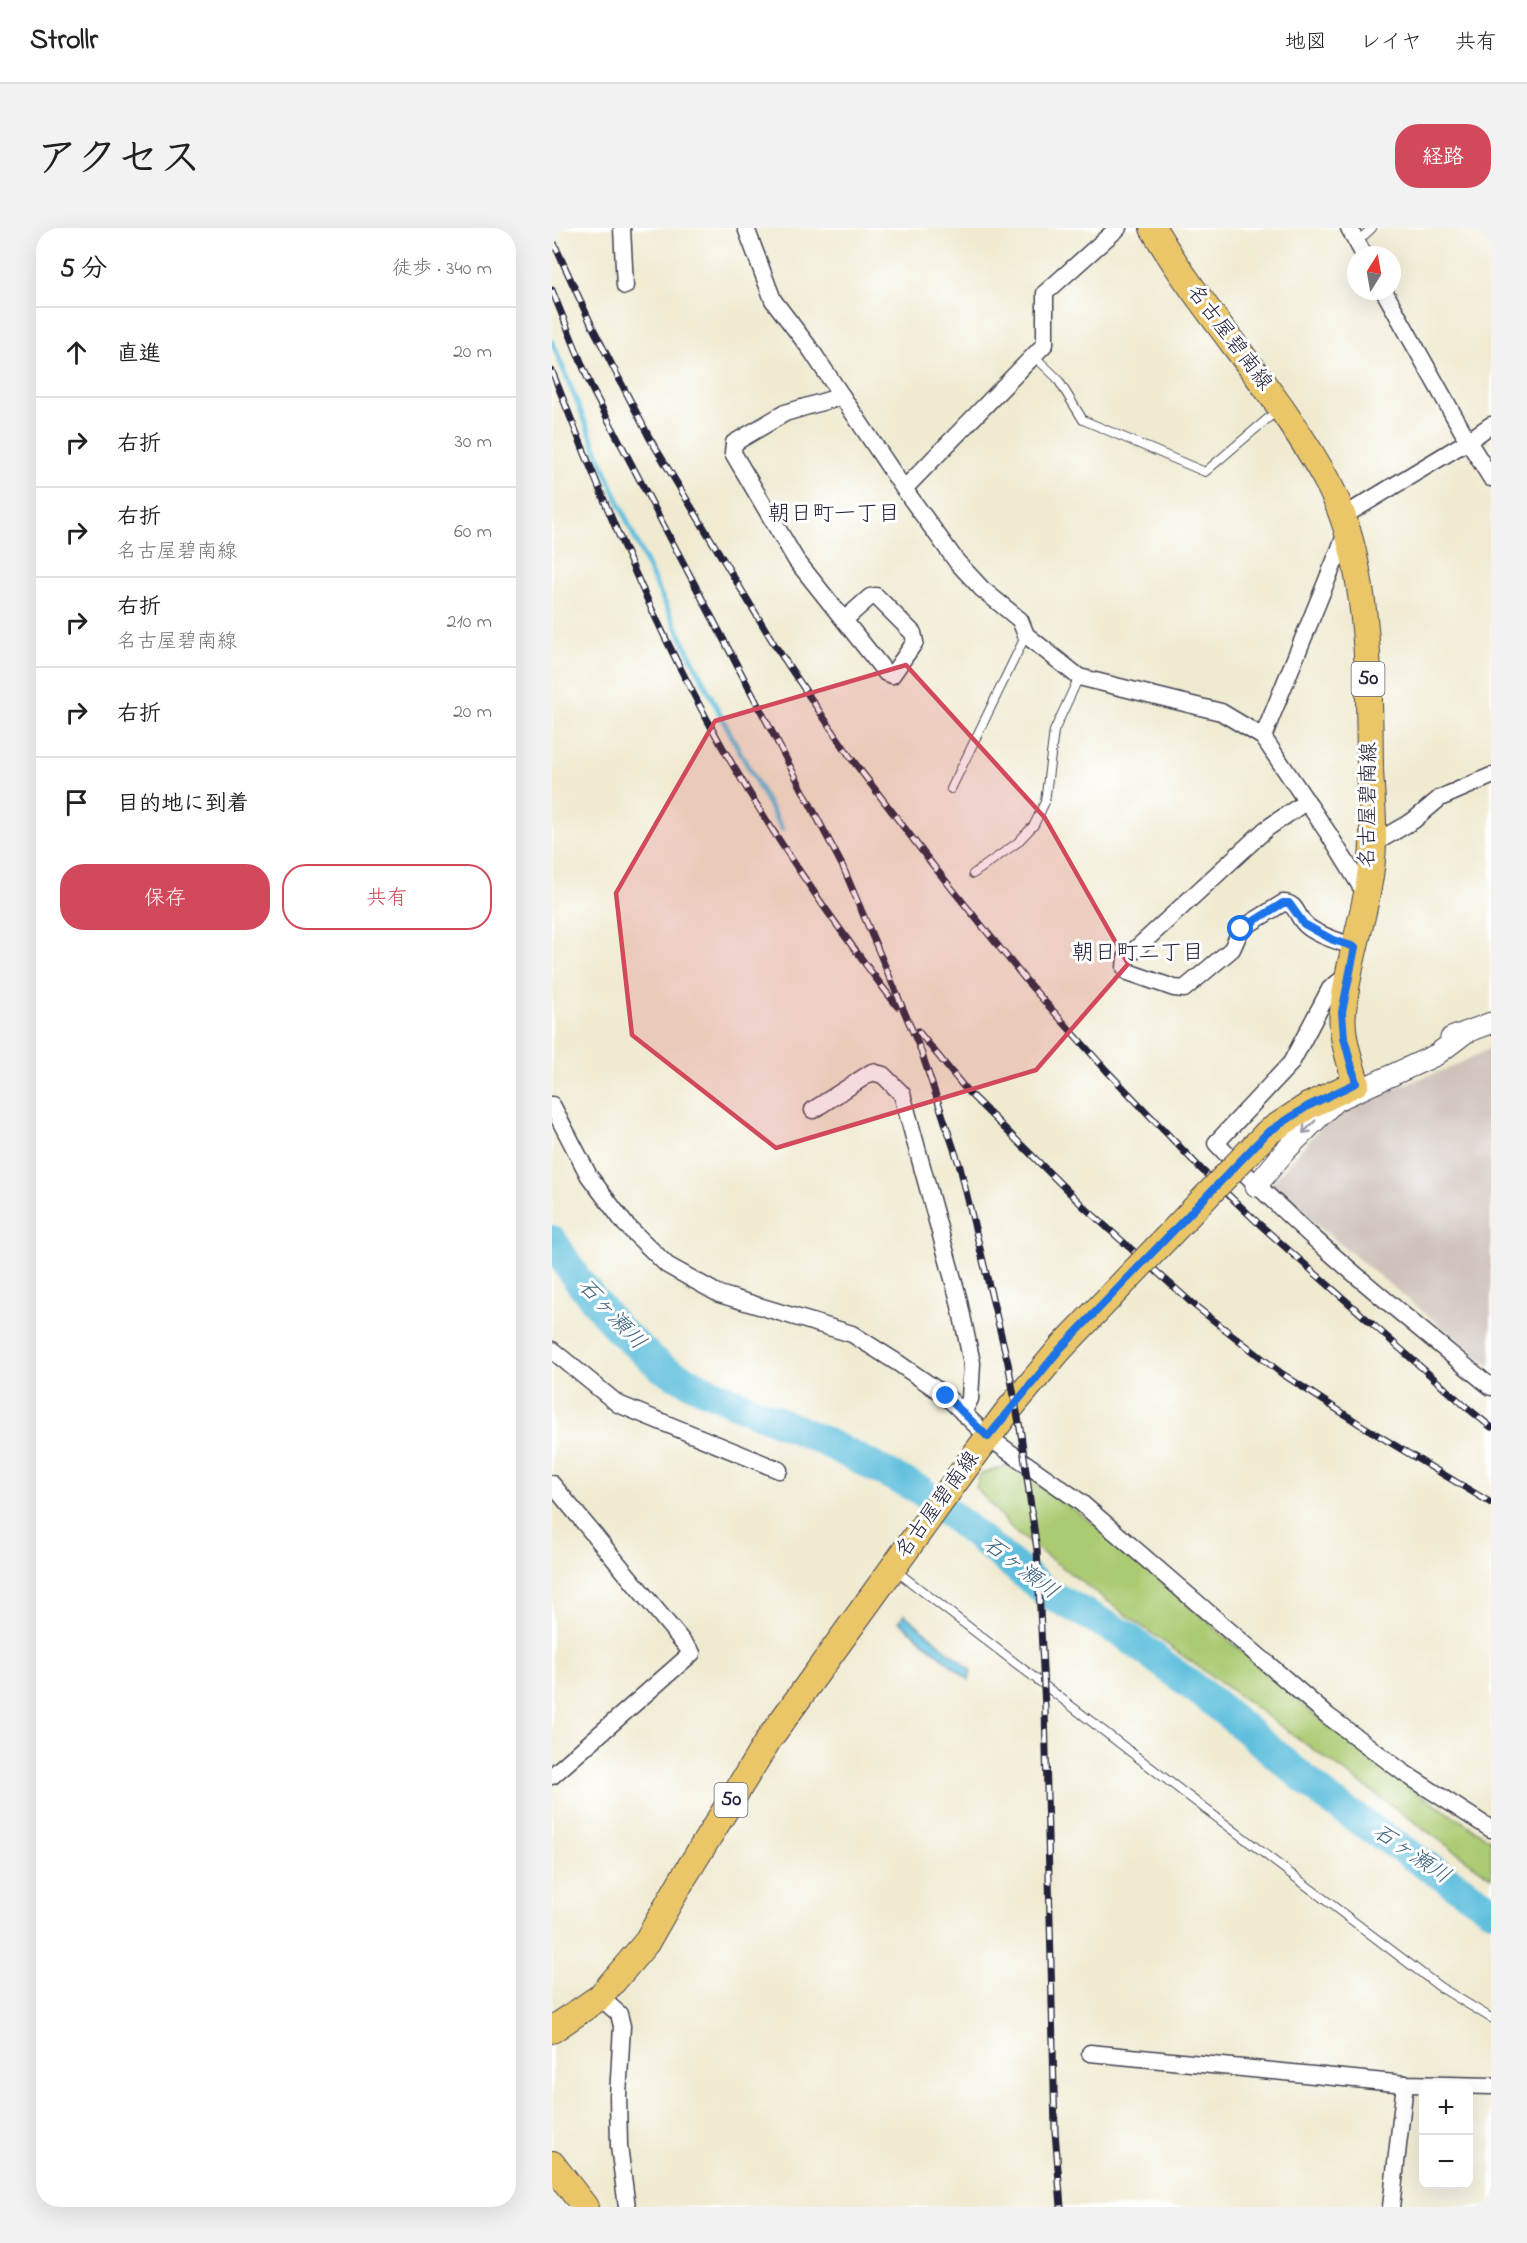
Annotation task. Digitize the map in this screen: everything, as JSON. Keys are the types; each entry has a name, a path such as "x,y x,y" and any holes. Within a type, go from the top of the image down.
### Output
{"main road":[{"name":"名古屋碧南線","path":"552,2030 600,1997 646,1943 769,1739 988,1437 1060,1349 1267,1133 1308,1106 1356,1083 1344,1038 1342,1012 1366,895 1373,844 1366,634 1354,555 1329,485 1296,429 1175,266 1153,228"},
{"path":"552,2164 585,2207"}],"street":[{"path":"622,228 625,286"},
{"path":"746,228 773,300 811,350 904,489 957,562 982,589 1020,621 1026,635 1079,677 1221,712 1263,737 1307,801 1366,895"},
{"path":"904,489 1045,344 1045,293 1118,228"},
{"path":"1389,300 1491,478"},
{"path":"842,396 785,413 734,442 732,447 733,453 796,560 886,673 892,675 915,642 913,633 876,596 870,597 844,620"},
{"path":"1263,737 1344,524 1491,425"},
{"path":"1373,844 1414,820 1440,798 1491,776"},
{"path":"1307,801 1266,829 1126,958 1125,968 1128,972 1174,988 1184,989 1232,949 1241,929 1283,903 1289,903 1294,907 1304,924 1333,940 1355,947"},
{"path":"1350,973 1330,989 1291,1063 1216,1143 1256,1186 1338,1262 1491,1387"},
{"path":"1356,1083 1380,1067 1491,1023"},
{"path":"1256,1186 1286,1150 1335,1101 1436,1055 1465,1033"},
{"path":"813,1110 872,1072 883,1075 902,1094 958,1297 972,1363 970,1399 963,1413"},
{"path":"552,1106 589,1176 625,1224 667,1265 719,1294 852,1334 946,1396 988,1437 1079,1501 1329,1716 1404,1773 1491,1829"},
{"path":"552,1350 618,1404 779,1470"},
{"path":"552,1484 692,1653 552,1776"},
{"path":"600,1997 619,2014 622,2026 618,2096 619,2146 627,2207"},
{"path":"1090,2053 1405,2084 1491,2086"},
{"path":"1391,2207 1405,2084"}],"lane":[{"path":"1357,242 1372,228"},
{"path":"1034,356 1057,378 1083,420 1205,472 1281,408"},
{"path":"951,789 1026,635"},
{"path":"973,874 1017,843 1034,825 1045,802 1054,731 1079,677"},
{"path":"896,1562 1158,1773 1440,1987 1491,2018"}],"highlighted area":[{"path":"906,665 1045,818 1128,964 1036,1070 776,1148 632,1035 616,893 715,721"}],"shaded area":[{"path":"1491,1048 1491,1367 1269,1186 1339,1107 1450,1068"}],"green space":[{"path":"1010,1465 1104,1531 1316,1716 1413,1790 1491,1840 1491,1877 1016,1533 976,1488 980,1474"}],"water":[{"path":"904,1614 971,1670 969,1680 899,1621"}],"waterway":[{"path":"552,341 611,485 659,591 714,703 782,829"},
{"name":"石ヶ瀬川","path":"552,1240 577,1279 617,1328 662,1368 708,1391 819,1439 920,1490 1049,1594 1125,1635 1217,1705 1332,1802 1491,1909"}],"railway":[{"path":"552,239 592,326 649,437 776,647 851,758 932,864 1029,984 1106,1070 1201,1169 1257,1222 1491,1427"},
{"path":"552,290 592,389 843,867 921,1051 960,1167 1008,1363 1021,1434 1037,1550 1045,1708 1055,2131 1061,2207"},
{"path":"552,371 644,593 709,723 751,796 797,868 897,1006"},
{"path":"918,1031 968,1092 1084,1207 1194,1305 1281,1373 1361,1425 1491,1503"}],"district":[{"name":"朝日町一丁目","path":"834,515"},
{"name":"朝日町二丁目","path":"1138,954"}],"route":[{"path":"946,1396 988,1437 1060,1349 1267,1133 1308,1106 1356,1083 1344,1038 1342,1012 1355,947 1333,940 1304,924 1289,903 1283,903 1241,929"}]}
